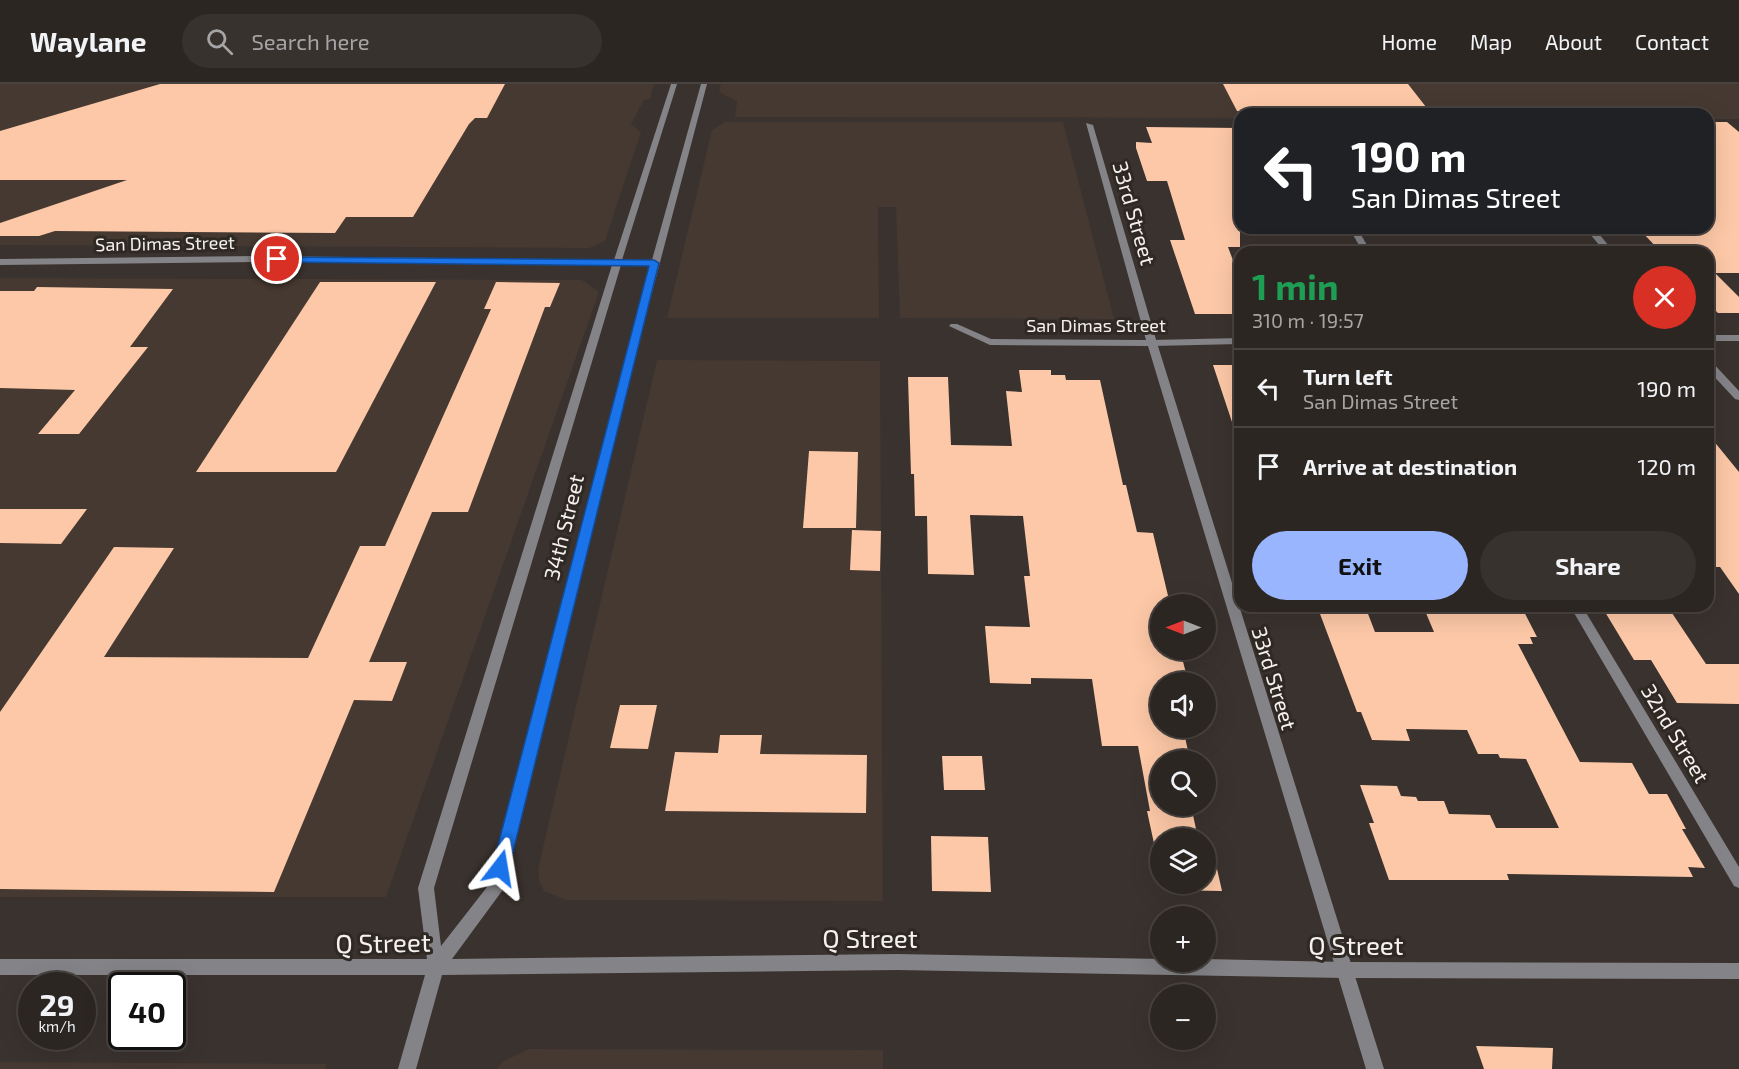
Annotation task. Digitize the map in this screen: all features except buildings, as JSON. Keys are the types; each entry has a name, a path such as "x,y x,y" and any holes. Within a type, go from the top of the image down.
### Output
{"street":[{"name":"34th Street","path":"436,966 426,888 616,263 675,84"},
{"name":"34th Street","path":"407,1069 436,966 495,891 654,263 704,84"},
{"name":"33rd Street","path":"1089,125 1152,342 1234,609"},
{"path":"1594,234 1605,246"},
{"name":"San Dimas Street","path":"0,261 256,259 654,263"},
{"name":"San Dimas Street","path":"954,326 990,342 1234,341"},
{"path":"1714,338 1739,338"},
{"path":"1714,370 1739,397"},
{"name":"33rd Street","path":"1235,612 1375,1069"},
{"name":"32nd Street","path":"1580,612 1739,881"},
{"name":"Q Street","path":"0,968 308,969 897,962 1345,970 1739,971"}],"shaded area":[{"path":"0,84 654,84 650,99 644,100 631,124 641,132 605,241 589,248 0,245"},
{"path":"721,84 1739,84 1739,119 1714,119 1714,108 1234,108 1234,118 735,117 737,101 719,92"},
{"path":"725,122 1063,122 1114,319 900,318 896,207 878,207 879,318 667,318 712,130"},
{"path":"0,278 582,280 599,292 386,897 0,897"},
{"path":"657,360 880,361 883,901 566,900 544,891 539,881 538,869"},
{"path":"529,1049 883,1050 883,1069 497,1069 502,1062"},
{"path":"0,1062 327,1064 325,1069 0,1069"}],"route":[{"path":"277,259 654,263 500,868"}]}
